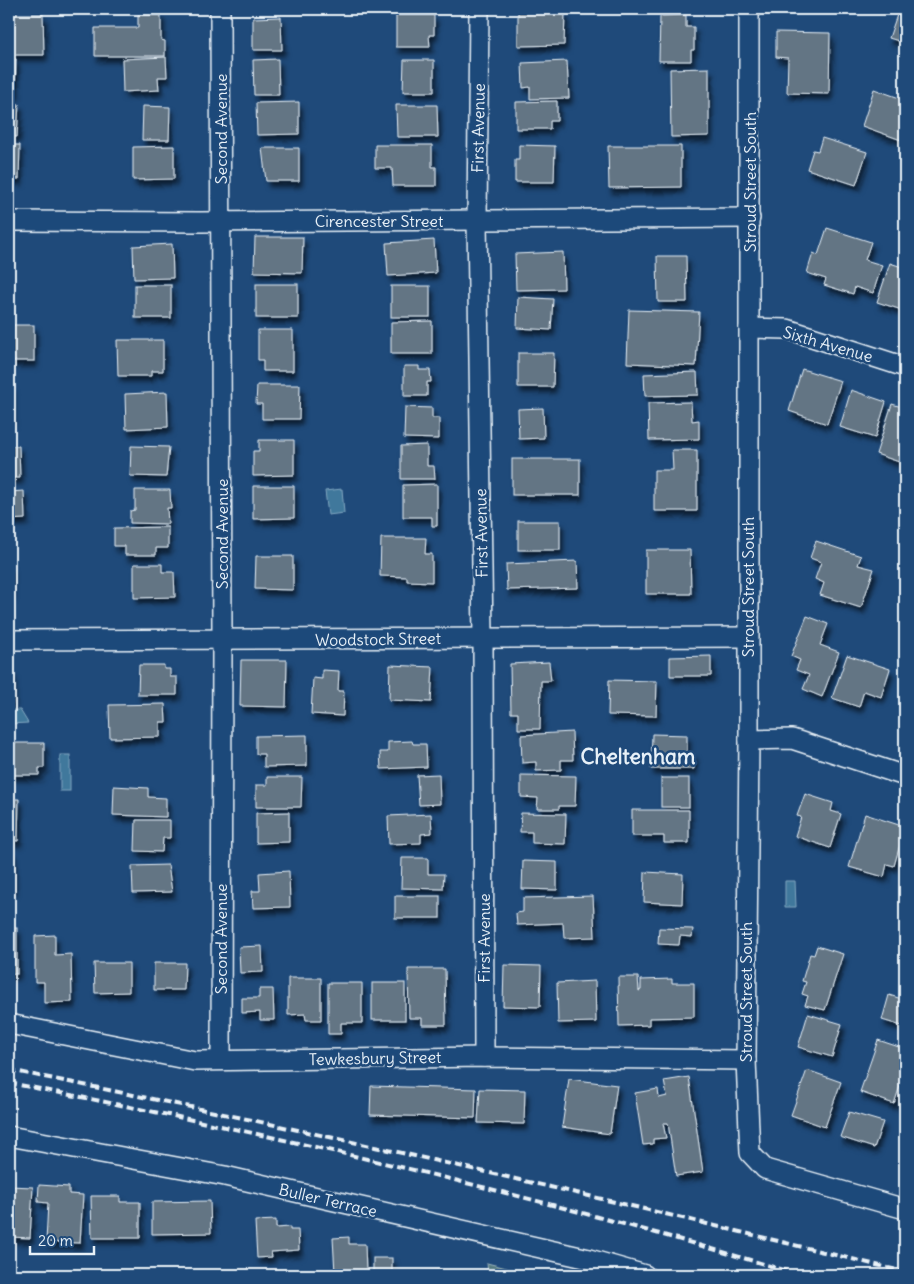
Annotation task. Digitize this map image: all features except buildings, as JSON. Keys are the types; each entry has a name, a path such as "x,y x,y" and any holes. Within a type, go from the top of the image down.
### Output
{"street":[{"name":"Second Avenue","path":"220,9 222,222 220,1060"},
{"name":"First Avenue","path":"479,9 476,220 483,637 484,1057"},
{"name":"Stroud Street South","path":"749,9 749,740 746,1060 748,1138 750,1153 757,1163 765,1169 905,1209"},
{"name":"Cirencester Street","path":"9,220 222,222 750,218"},
{"name":"Sixth Avenue","path":"749,328 786,329 905,367"},
{"name":"Woodstock Street","path":"9,640 748,637"},
{"path":"749,740 792,739 905,776"},
{"name":"Tewkesbury Street","path":"9,1024 195,1061 484,1057 746,1060"},
{"name":"Buller Terrace","path":"9,1136 225,1176 588,1259 645,1275"}],"green space":[{"path":"487,1263 534,1275 488,1275"}],"water":[{"path":"342,489 344,513 328,515 325,491"},
{"path":"9,710 20,710 28,723 9,724"},
{"path":"60,755 70,755 70,791 60,791"},
{"path":"785,881 795,881 796,907 785,907"}],"railway":[{"path":"9,1070 234,1116 458,1166 905,1272"},
{"path":"9,1083 208,1123 407,1168 605,1219 800,1275"}],"district":[{"name":"Cheltenham","path":"638,756"}]}
